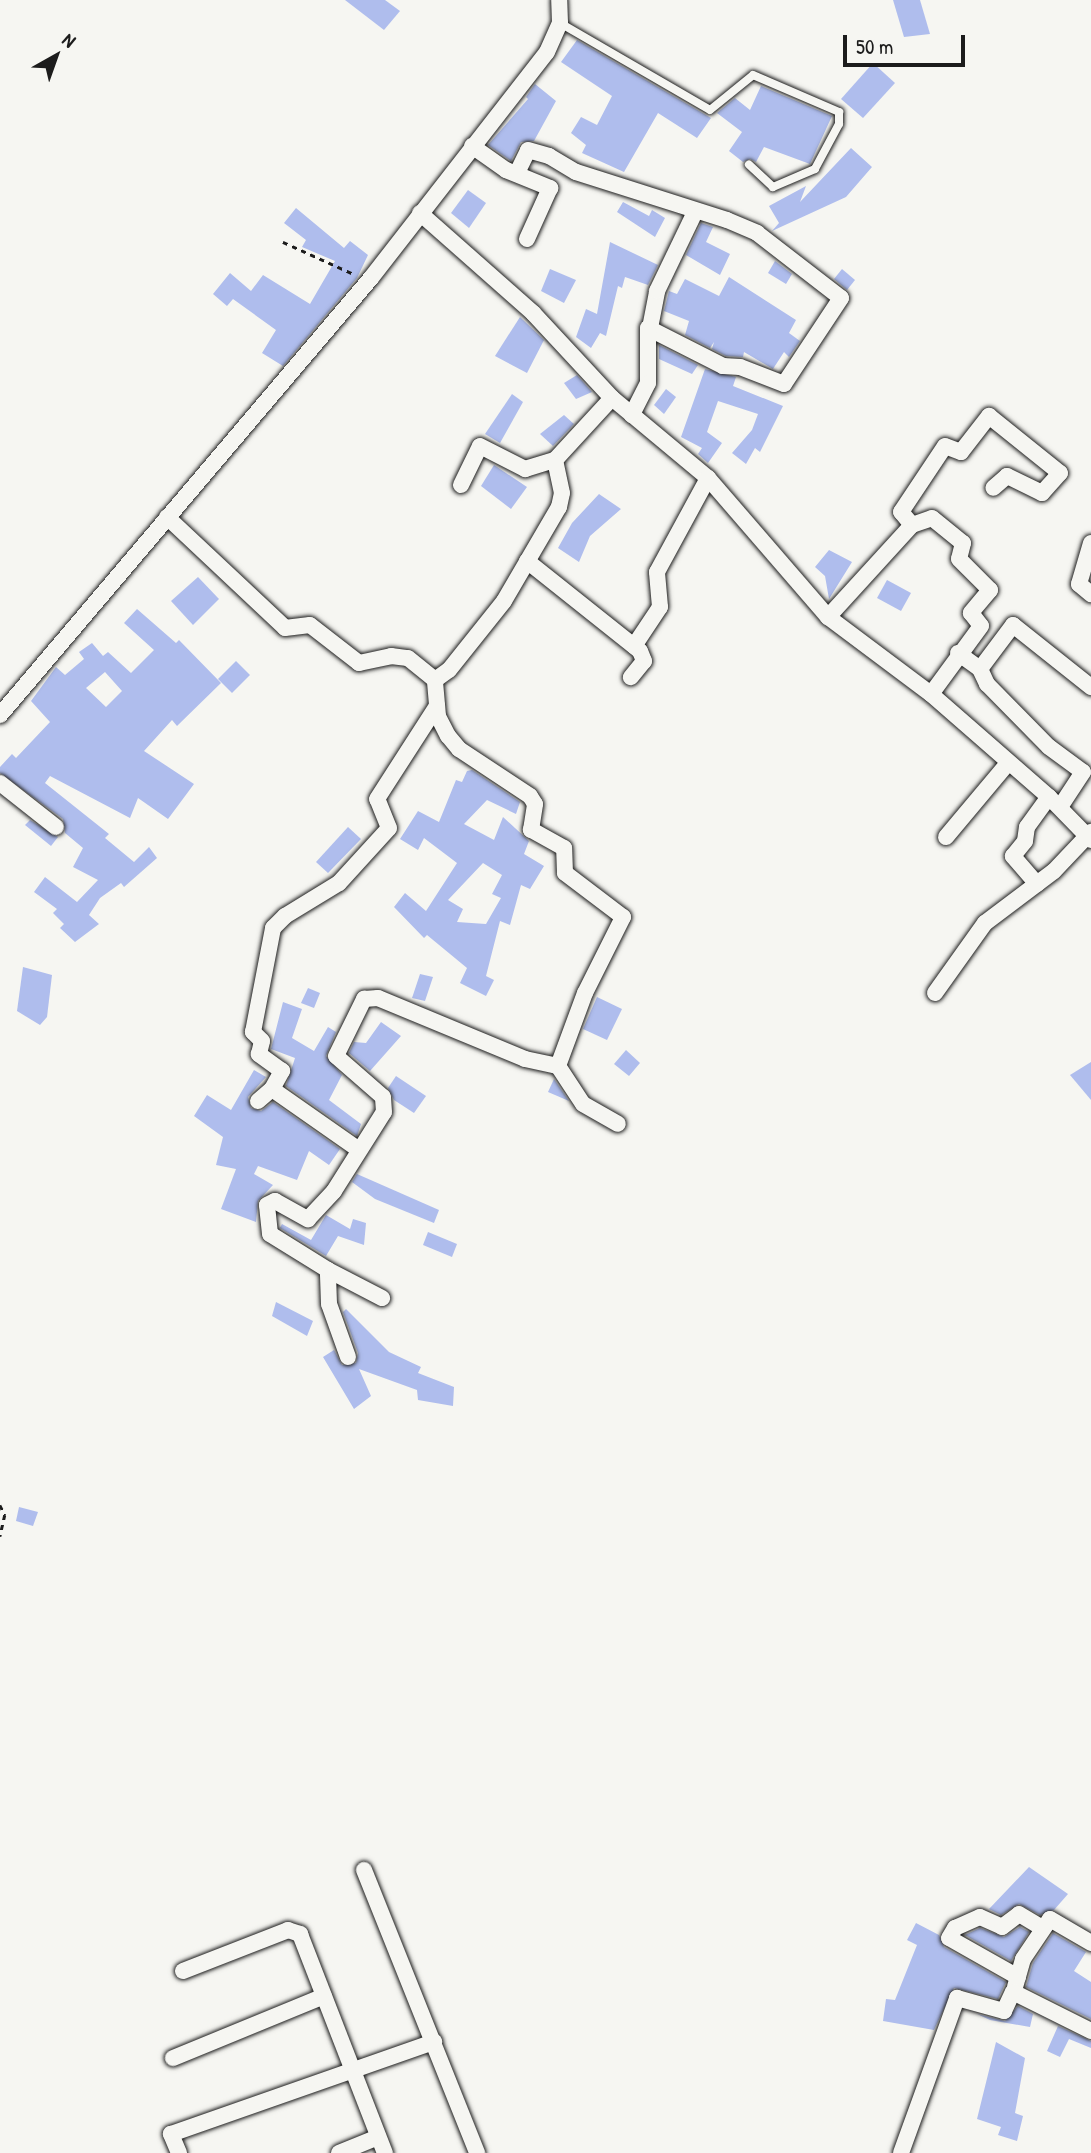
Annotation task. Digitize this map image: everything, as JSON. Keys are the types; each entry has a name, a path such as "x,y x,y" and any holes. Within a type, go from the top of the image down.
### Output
{"street":[{"path":"0,715 371,278 547,52 559,23 559,0"},
{"path":"472,146 517,173 550,188 527,239"},
{"path":"517,173 528,150 549,156 576,172 757,233 841,301 784,384 740,367 723,366 650,328"},
{"path":"632,415 648,383 646,331 650,328 657,290 695,212"},
{"path":"420,213 533,313 611,398 708,478 828,617 931,694 1090,836 973,936 935,993"},
{"path":"461,485 480,446 525,469 555,460 611,398"},
{"path":"912,525 901,512 945,446 961,452 989,416 1060,472 1042,493 1007,476 993,488"},
{"path":"435,680 449,670 495,612 561,500 555,460"},
{"path":"634,646 660,607 657,572 708,478"},
{"path":"167,517 285,628 310,625 359,663 391,656 408,658 435,680 442,727 459,749 530,796 535,804 531,830 564,848 565,873 623,915 585,993 558,1066"},
{"path":"828,617 912,525 931,518 963,543 959,559 990,590 971,612 981,626 958,653 931,694"},
{"path":"1091,543 1079,584 1091,594"},
{"path":"527,561 634,646 644,658 631,677"},
{"path":"980,668 1013,625 1091,687"},
{"path":"958,653 980,668 987,684 1030,727 1083,772 1027,827 1025,841 1013,856 1037,884"},
{"path":"258,1101 272,1089 282,1071 258,1052 262,1041 253,1032 274,928 285,916 338,883 389,828 377,799 437,706"},
{"path":"946,836 1008,764"},
{"path":"0,783 56,827"},
{"path":"382,1298 328,1270 270,1234 267,1205 272,1200 308,1219 334,1191 384,1112 386,1102 335,1053 368,996 525,1059 558,1066 583,1104 618,1124"},
{"path":"272,1089 359,1150"},
{"path":"328,1270 329,1304 348,1357"},
{"path":"364,1870 477,2153"},
{"path":"1042,1928 1018,1914 1002,1927 980,1917 955,1928 949,1938 1016,1985 1091,2031"},
{"path":"901,2153 957,1998 1004,2011 1042,1928 1055,1920 1091,1943"},
{"path":"183,1971 295,1931 304,1941 385,2153"},
{"path":"173,2058 324,1996"},
{"path":"179,2153 171,2134 351,2068 434,2042"},
{"path":"339,2153 378,2137"}],"lane":[{"path":"559,23 710,110 753,75 839,112 839,124 815,169 773,187 750,165"}],"path":[{"path":"283,242 371,278"},
{"path":"0,1505 5,1515 0,1536"}],"building":[{"path":"345,0 385,0 400,11 384,30"},
{"path":"893,0 920,0 930,34 904,37"},
{"path":"577,40 711,118 697,138 658,113 624,172 582,153 586,145 571,133 581,117 597,125 612,96 561,62"},
{"path":"873,63 895,83 863,118 841,99"},
{"path":"535,84 556,101 534,141 521,142 511,161 488,145 528,99 526,97"},
{"path":"761,86 832,116 810,164 764,147 756,162 750,159 743,162 729,151 742,132 717,113 735,98 750,110"},
{"path":"851,148 872,167 846,197 772,231 779,223 769,206 806,186 800,202"},
{"path":"468,190 486,203 469,228 451,213"},
{"path":"623,202 649,216 652,210 665,218 655,237 617,212"},
{"path":"296,208 344,248 350,241 368,255 357,278 283,366 262,353 276,330 233,299 227,306 213,294 230,273 251,291 263,275 310,304 335,261 302,247 306,240 284,223"},
{"path":"701,223 713,227 706,242 730,254 720,275 686,255"},
{"path":"610,242 658,265 648,285 625,277 622,288 618,286 606,336 600,333 591,348 576,337 586,309 597,314"},
{"path":"775,261 792,274 786,284 768,273"},
{"path":"550,269 576,280 564,303 541,291"},
{"path":"842,269 855,280 847,290 834,279"},
{"path":"729,277 796,320 789,333 800,341 789,357 784,352 773,369 744,352 743,357 726,356 712,349 714,342 710,348 685,335 689,321 664,311 669,291 677,294 685,279 719,296"},
{"path":"520,317 544,340 527,373 495,356"},
{"path":"659,345 698,365 692,374 659,359"},
{"path":"705,369 736,377 733,386 783,406 760,452 755,448 746,464 732,453 752,430 758,414 718,401 707,432 722,443 708,463 698,454 702,448 681,437"},
{"path":"577,375 592,392 576,399 564,383"},
{"path":"666,389 676,397 664,414 654,405"},
{"path":"512,394 523,402 500,443 485,434"},
{"path":"564,415 574,424 553,446 540,434"},
{"path":"494,465 527,487 511,509 481,486"},
{"path":"599,494 621,509 590,536 579,562 558,548 572,523"},
{"path":"829,550 852,562 829,599 825,576 815,567"},
{"path":"198,577 219,599 193,625 171,601"},
{"path":"887,580 911,593 901,611 877,598"},
{"path":"137,609 176,643 179,640 221,683 177,726 172,720 144,751 194,784 168,819 138,798 130,818 50,776 45,783 109,834 105,838 134,862 149,847 157,858 124,887 121,883 100,898 89,915 99,924 75,942 60,928 64,924 53,913 57,909 34,892 45,877 77,902 98,880 73,867 83,848 65,833 63,819 0,773 0,767 12,754 16,758 50,722 31,701 56,667 65,675 84,659 79,652 92,643 103,656 108,652 131,673 154,650 124,623","holes":["105,672 122,691 106,707 86,688"]},
{"path":"236,661 250,675 232,693 218,679"},
{"path":"472,770 520,802 516,814 487,800 464,824 494,840 503,817 529,841 524,854 544,866 530,889 521,885 510,925 500,921 486,976 494,980 486,996 460,983 467,968 427,935 424,938 394,907 405,893 426,911 457,863 424,838 418,850 400,839 418,811 439,822 456,780 462,782 467,771","holes":["483,863 502,875 492,894 501,898 486,924 457,922 463,909 448,900"]},
{"path":"30,820 58,837 51,846 25,825"},
{"path":"348,827 361,839 328,873 316,862"},
{"path":"23,967 52,975 47,1017 40,1025 17,1011"},
{"path":"420,974 433,977 425,1001 412,998"},
{"path":"308,988 320,993 314,1008 301,1003"},
{"path":"597,997 622,1009 607,1040 583,1029"},
{"path":"283,1002 302,1009 292,1038 314,1051 328,1027 336,1032 326,1056 342,1075 329,1100 361,1124 357,1136 286,1086 295,1058 271,1049"},
{"path":"381,1022 401,1036 370,1071 349,1053 354,1042 366,1043"},
{"path":"626,1050 640,1063 629,1076 614,1064"},
{"path":"1091,1062 1091,1100 1070,1075"},
{"path":"254,1070 266,1077 248,1097 251,1108 261,1111 273,1102 340,1149 329,1165 309,1151 297,1180 258,1166 254,1174 273,1185 258,1201 256,1222 221,1209 236,1169 216,1165 223,1137 194,1116 207,1095 231,1110"},
{"path":"396,1076 426,1096 414,1113 394,1100 388,1088"},
{"path":"554,1079 569,1101 548,1092"},
{"path":"357,1174 439,1210 434,1223 375,1199 352,1182"},
{"path":"326,1215 350,1229 353,1219 366,1223 364,1245 338,1236 326,1256 280,1228 282,1224 311,1240"},
{"path":"428,1232 457,1244 452,1257 423,1245"},
{"path":"276,1302 313,1321 307,1336 272,1316"},
{"path":"346,1309 389,1352 421,1367 418,1373 454,1387 453,1406 418,1400 417,1390 359,1369 371,1396 354,1409 323,1357 334,1350 342,1365 356,1363 358,1353 343,1312"},
{"path":"19,1507 38,1512 33,1526 16,1521"},
{"path":"1029,1867 1068,1894 1054,1910 1040,1915 1019,1904 1001,1915 989,1909"},
{"path":"916,1923 939,1935 944,1947 1006,1982 998,1999 954,1988 934,2030 883,2021 886,1999 895,2000 917,1945 907,1940"},
{"path":"1020,1927 1029,1932 1011,1961 965,1935 980,1928 1004,1937"},
{"path":"1053,1933 1086,1952 1074,1971 1091,1982 1091,2019 1026,1987 1033,1963"},
{"path":"1018,2006 1033,2014 1030,2027 990,2020 977,2014 1005,2021"},
{"path":"1058,2026 1091,2041 1091,2048 1069,2039 1060,2057 1047,2051"},
{"path":"996,2042 1025,2058 1015,2113 1023,2116 1017,2141 998,2135 1001,2127 977,2119"}]}
